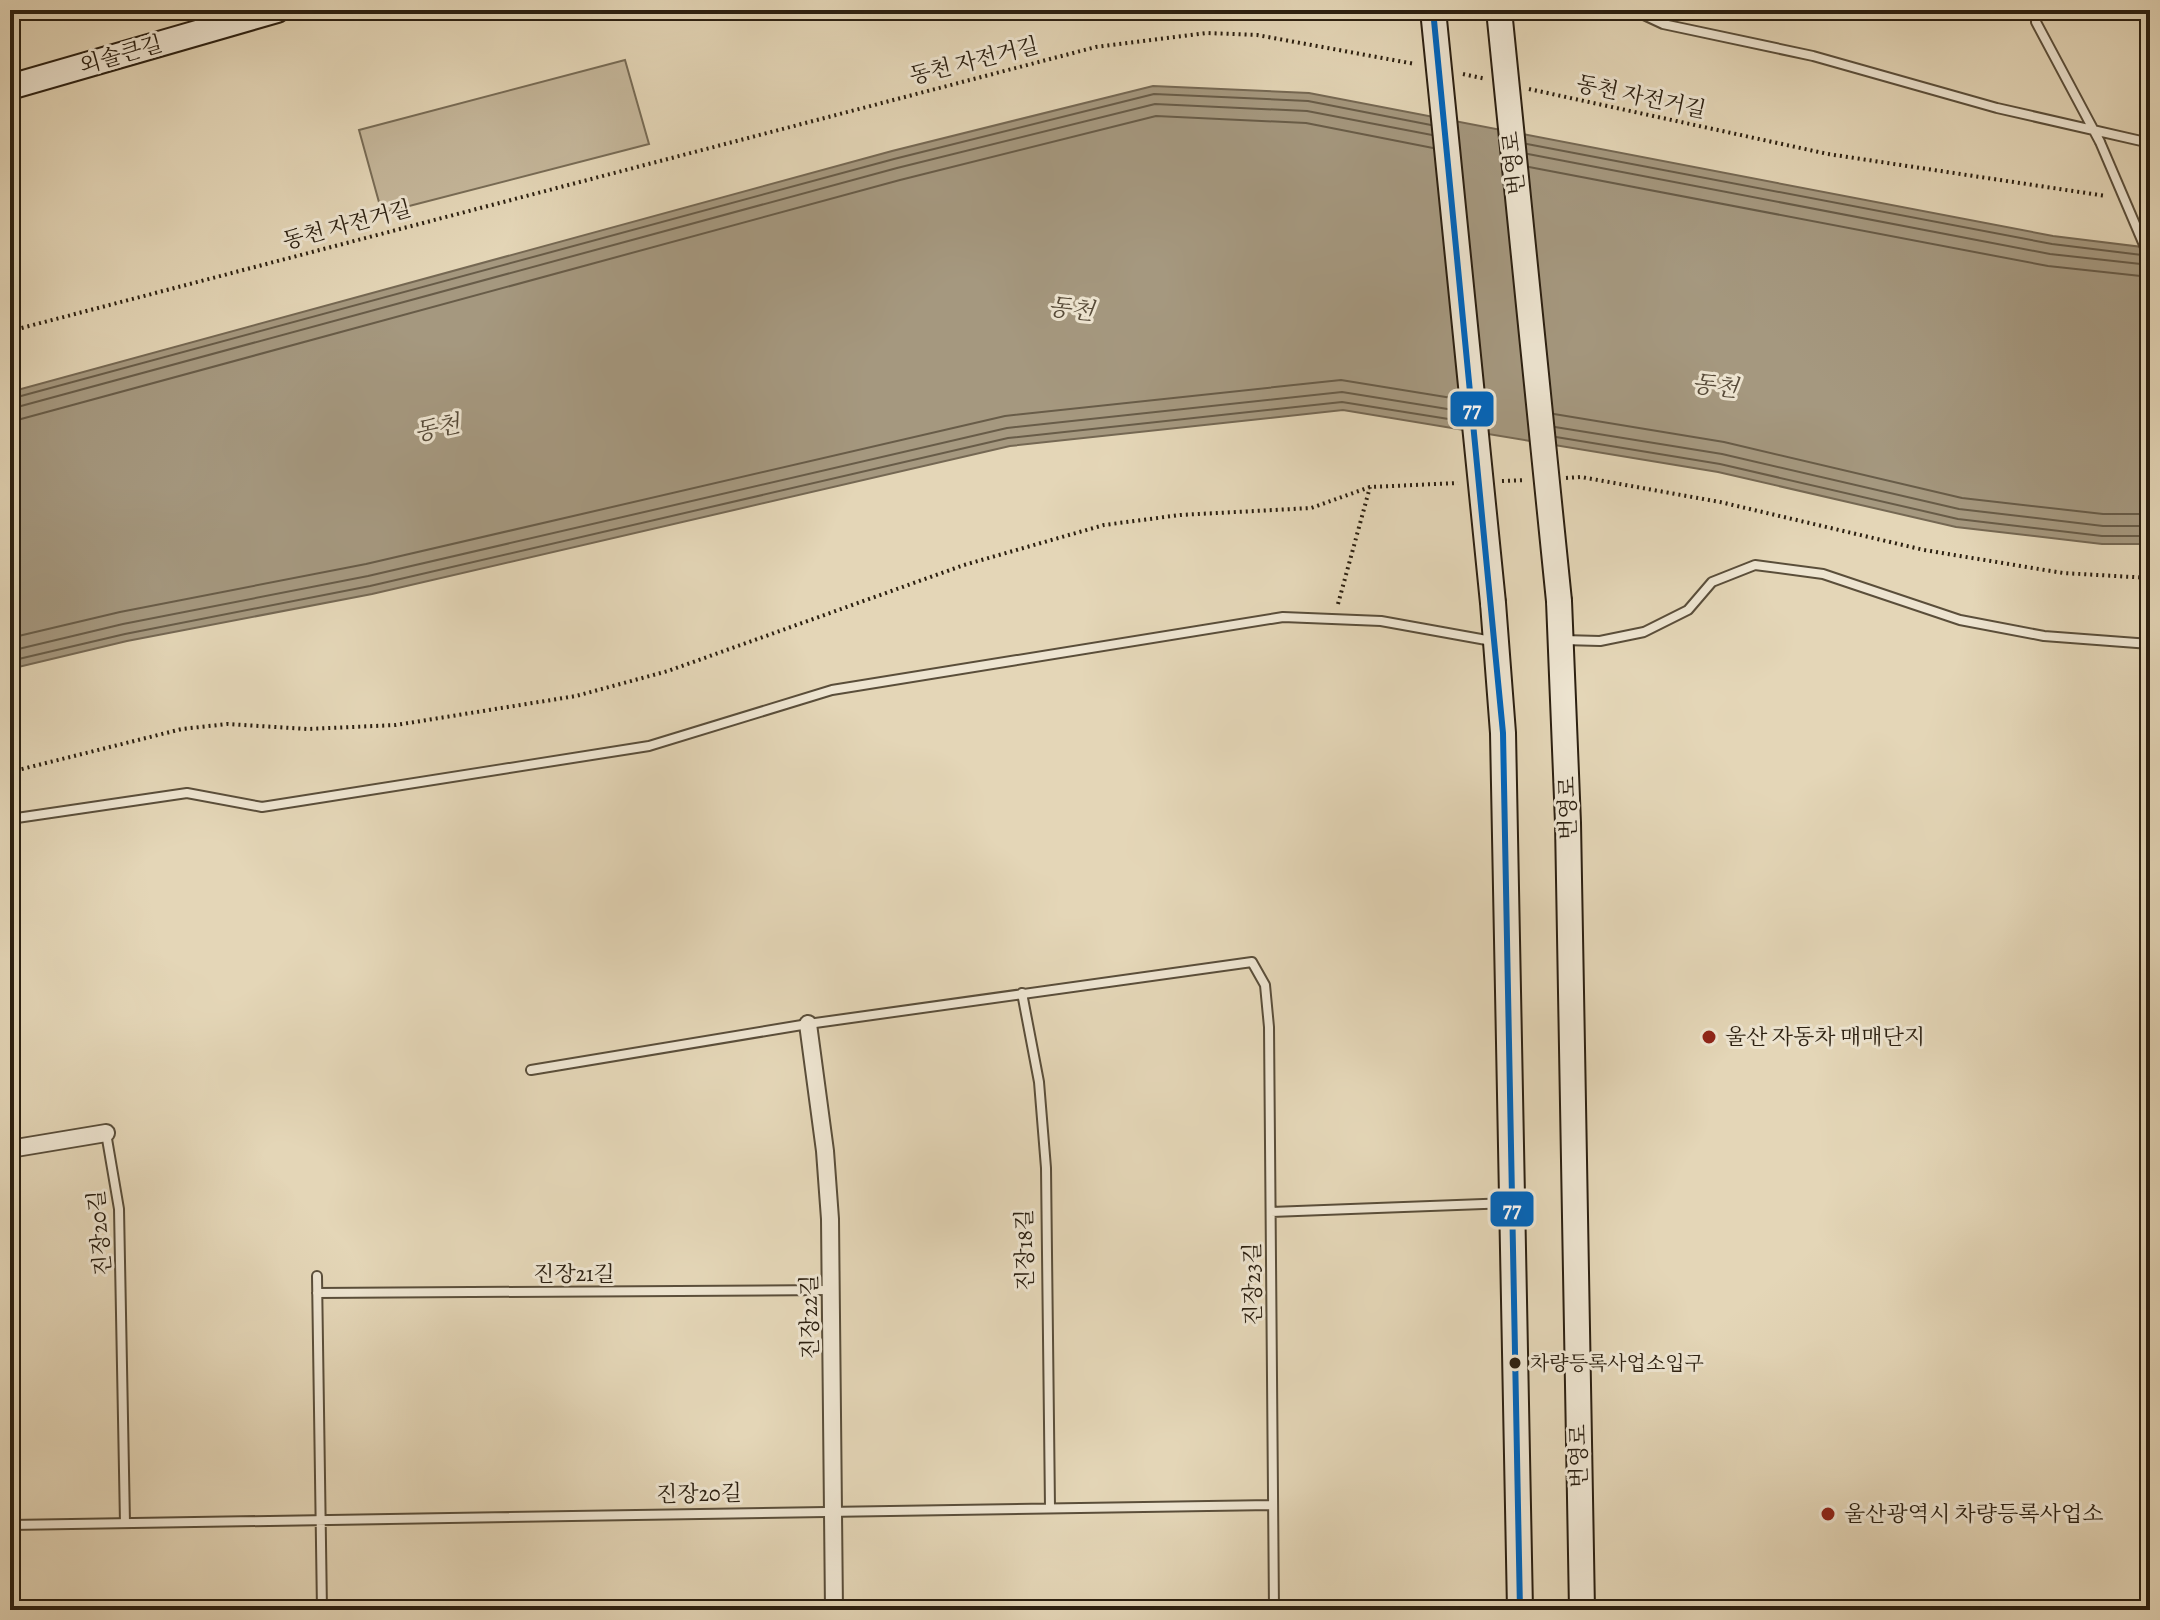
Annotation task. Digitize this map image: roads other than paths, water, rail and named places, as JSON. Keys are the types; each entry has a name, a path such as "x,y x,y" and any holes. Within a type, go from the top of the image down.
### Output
{"main road":[{"name":"외솔큰길","path":"10,87 277,10"},
{"path":"1433,10 1497,642 1503,733 1519,1598 1512,1610"},
{"name":"번영로","path":"1499,10 1562,640 1585,1603"}],"street":[{"name":"진장22길","path":"808,1024 825,1151 832,1290 834,1610"},
{"path":"10,1149 106,1133"}],"lane":[{"path":"1633,10 1663,24 1813,56 1997,108 2150,143"},
{"path":"2037,10 2036,22 2094,129 2150,259"},
{"path":"1562,640 1600,641 1644,632 1688,610 1712,582 1755,565 1823,574 1974,623 2044,636 2150,644"},
{"path":"10,819 187,793 262,807 649,746 832,690 1283,617 1381,621 1497,642"},
{"name":"진장23길","path":"1022,993 1252,962 1265,985 1269,1027 1274,1610"},
{"path":"531,1070 808,1024 1022,993"},
{"name":"진장18길","path":"1022,993 1039,1082 1046,1168 1050,1508"},
{"name":"진장20길","path":"106,1133 119,1209 121,1250 125,1523"},
{"path":"1271,1212 1512,1203"},
{"path":"317,1276 322,1610"},
{"name":"진장21길","path":"317,1293 832,1290"},
{"name":"진장20길","path":"10,1525 1273,1505"}],"water":[{"name":"동천","path":"1153,86 1309,93 2053,236 2150,248 2150,544 2102,544 1956,527 1718,472 1343,410 1010,446 372,594 127,641 10,669 10,392 892,151"}],"place":[{"name":"울산 자동차 매매단지","path":"1709,1037"},
{"name":"차량등록사업소입구","path":"1515,1363"},
{"name":"울산광역시 차량등록사업소","path":"1828,1514"}]}
